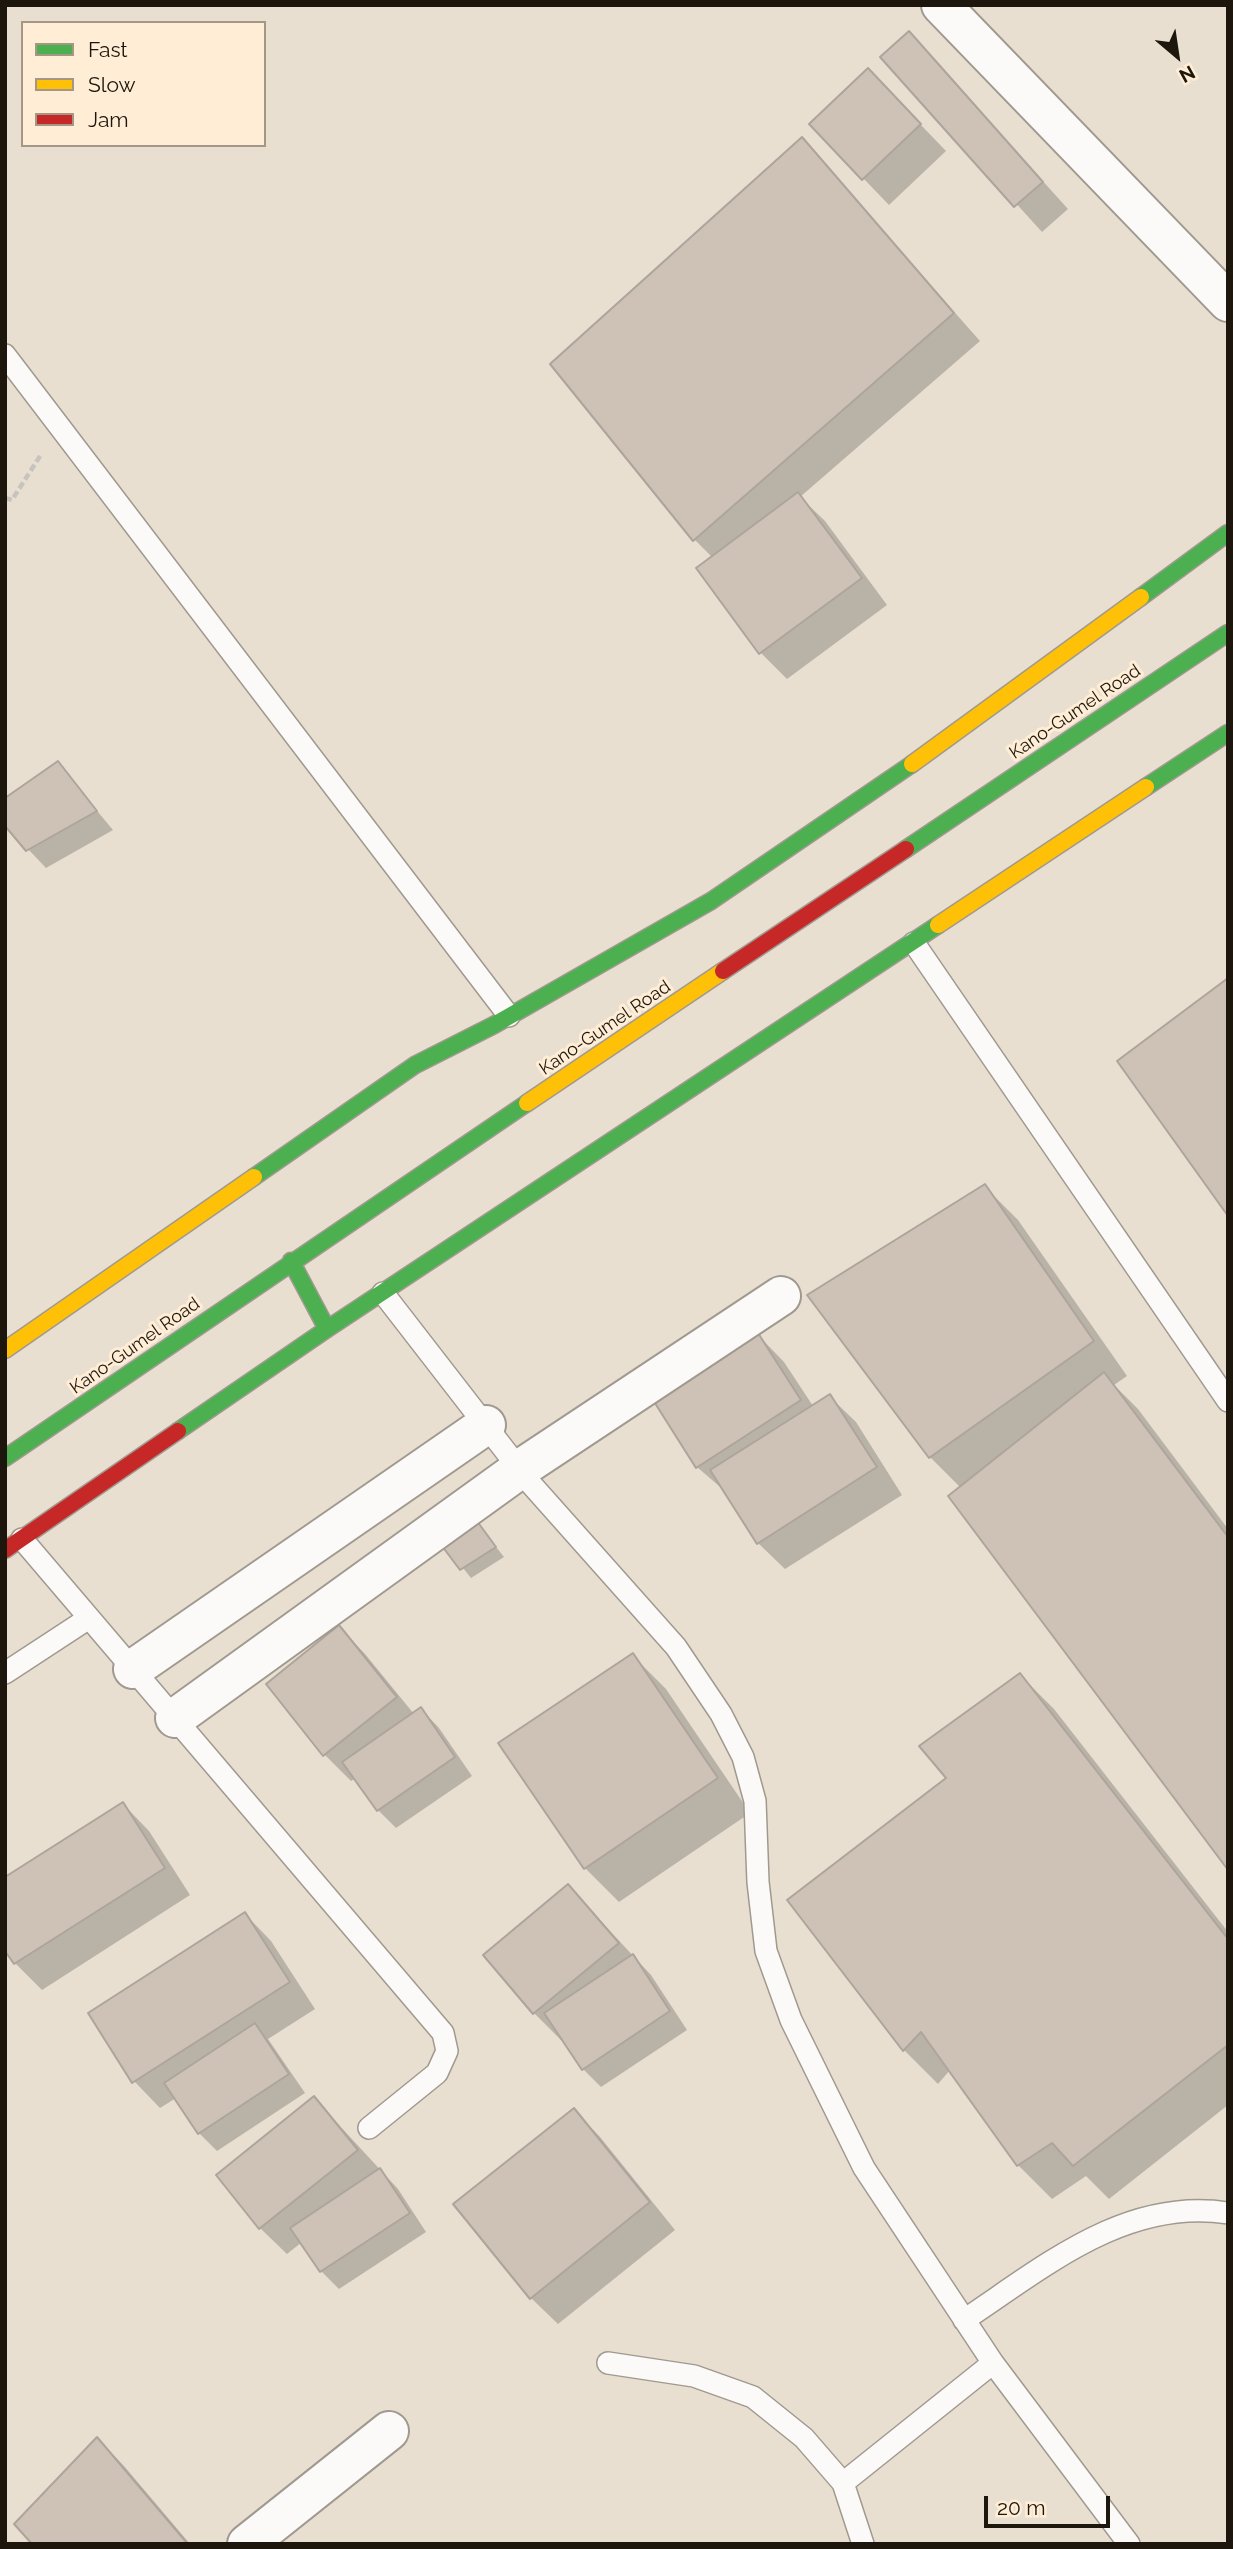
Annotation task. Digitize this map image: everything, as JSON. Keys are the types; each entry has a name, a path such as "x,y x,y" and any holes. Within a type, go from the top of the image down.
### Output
{"main road":[{"path":"5,1350 415,1065 509,1016 711,901 950,739 1228,534"},
{"name":"Kano-Gumel Road","path":"9,1449 1228,633"},
{"path":"13,1544 327,1329 1228,733"},
{"path":"291,1261 327,1329"}],"street":[{"path":"941,5 1228,302"},
{"path":"175,1718 520,1469 781,1296"},
{"path":"133,1669 486,1425"},
{"path":"247,2544 389,2431"}],"lane":[{"path":"5,355 509,1016"},
{"path":"914,943 1228,1401"},
{"path":"383,1293 520,1469 676,1647 726,1725 743,1757 755,1801 758,1882 766,1951 791,2020 864,2168 993,2363 1129,2544"},
{"path":"13,1544 89,1618 443,2033 447,2051 437,2073 369,2128"},
{"path":"5,1673 89,1618"},
{"path":"964,2320 1089,2238 1154,2213 1199,2208 1228,2213"},
{"path":"608,2363 694,2376 753,2397 804,2438 843,2483 863,2544"},
{"path":"843,2483 993,2363"}],"path":[{"path":"5,498 12,500 60,426"}],"building":[{"path":"909,31 1043,182 1014,207 880,57"},
{"path":"868,68 921,124 862,180 809,124"},
{"path":"802,137 954,313 693,541 550,364"},
{"path":"798,492 862,578 759,654 696,568"},
{"path":"58,761 97,811 26,851 5,826 5,798"},
{"path":"1228,978 1228,1216 1117,1061"},
{"path":"985,1184 1094,1341 929,1458 807,1295"},
{"path":"758,1333 801,1400 696,1468 653,1400"},
{"path":"1104,1372 1228,1537 1228,1870 948,1496"},
{"path":"830,1394 877,1467 757,1544 710,1470"},
{"path":"474,1517 496,1547 460,1570 439,1542"},
{"path":"339,1625 397,1697 323,1756 266,1684"},
{"path":"633,1653 718,1778 584,1869 498,1743"},
{"path":"1020,1673 1228,1939 1228,2045 1073,2166 1052,2143 1017,2166 921,2032 903,2051 787,1900 946,1778 919,1746"},
{"path":"421,1707 455,1757 377,1811 342,1762"},
{"path":"123,1802 165,1868 14,1964 5,1951 5,1877"},
{"path":"568,1884 619,1943 533,2014 483,1955"},
{"path":"245,1912 290,1982 132,2083 88,2013"},
{"path":"633,1954 670,2011 582,2070 544,2013"},
{"path":"255,2023 289,2074 198,2134 164,2083"},
{"path":"314,2096 358,2150 259,2229 216,2175"},
{"path":"574,2108 650,2202 530,2299 453,2204"},
{"path":"380,2168 410,2213 320,2272 290,2228"},
{"path":"97,2437 187,2543 32,2544 14,2524"}],"traffic: fast":[{"path":"1141,597 1228,533"},
{"path":"906,849 1228,633"},
{"path":"1146,787 1228,733"},
{"path":"254,1177 415,1065 494,1025 711,901 912,764"},
{"path":"178,1431 327,1329 938,925"},
{"path":"5,1458 527,1103"},
{"path":"291,1261 327,1329"}],"traffic: slow":[{"path":"912,764 1141,597"},
{"path":"938,925 1146,787"},
{"path":"527,1103 723,971"},
{"path":"5,1350 254,1177"}],"traffic: jam":[{"path":"723,971 906,849"},
{"path":"5,1550 178,1431"}]}
